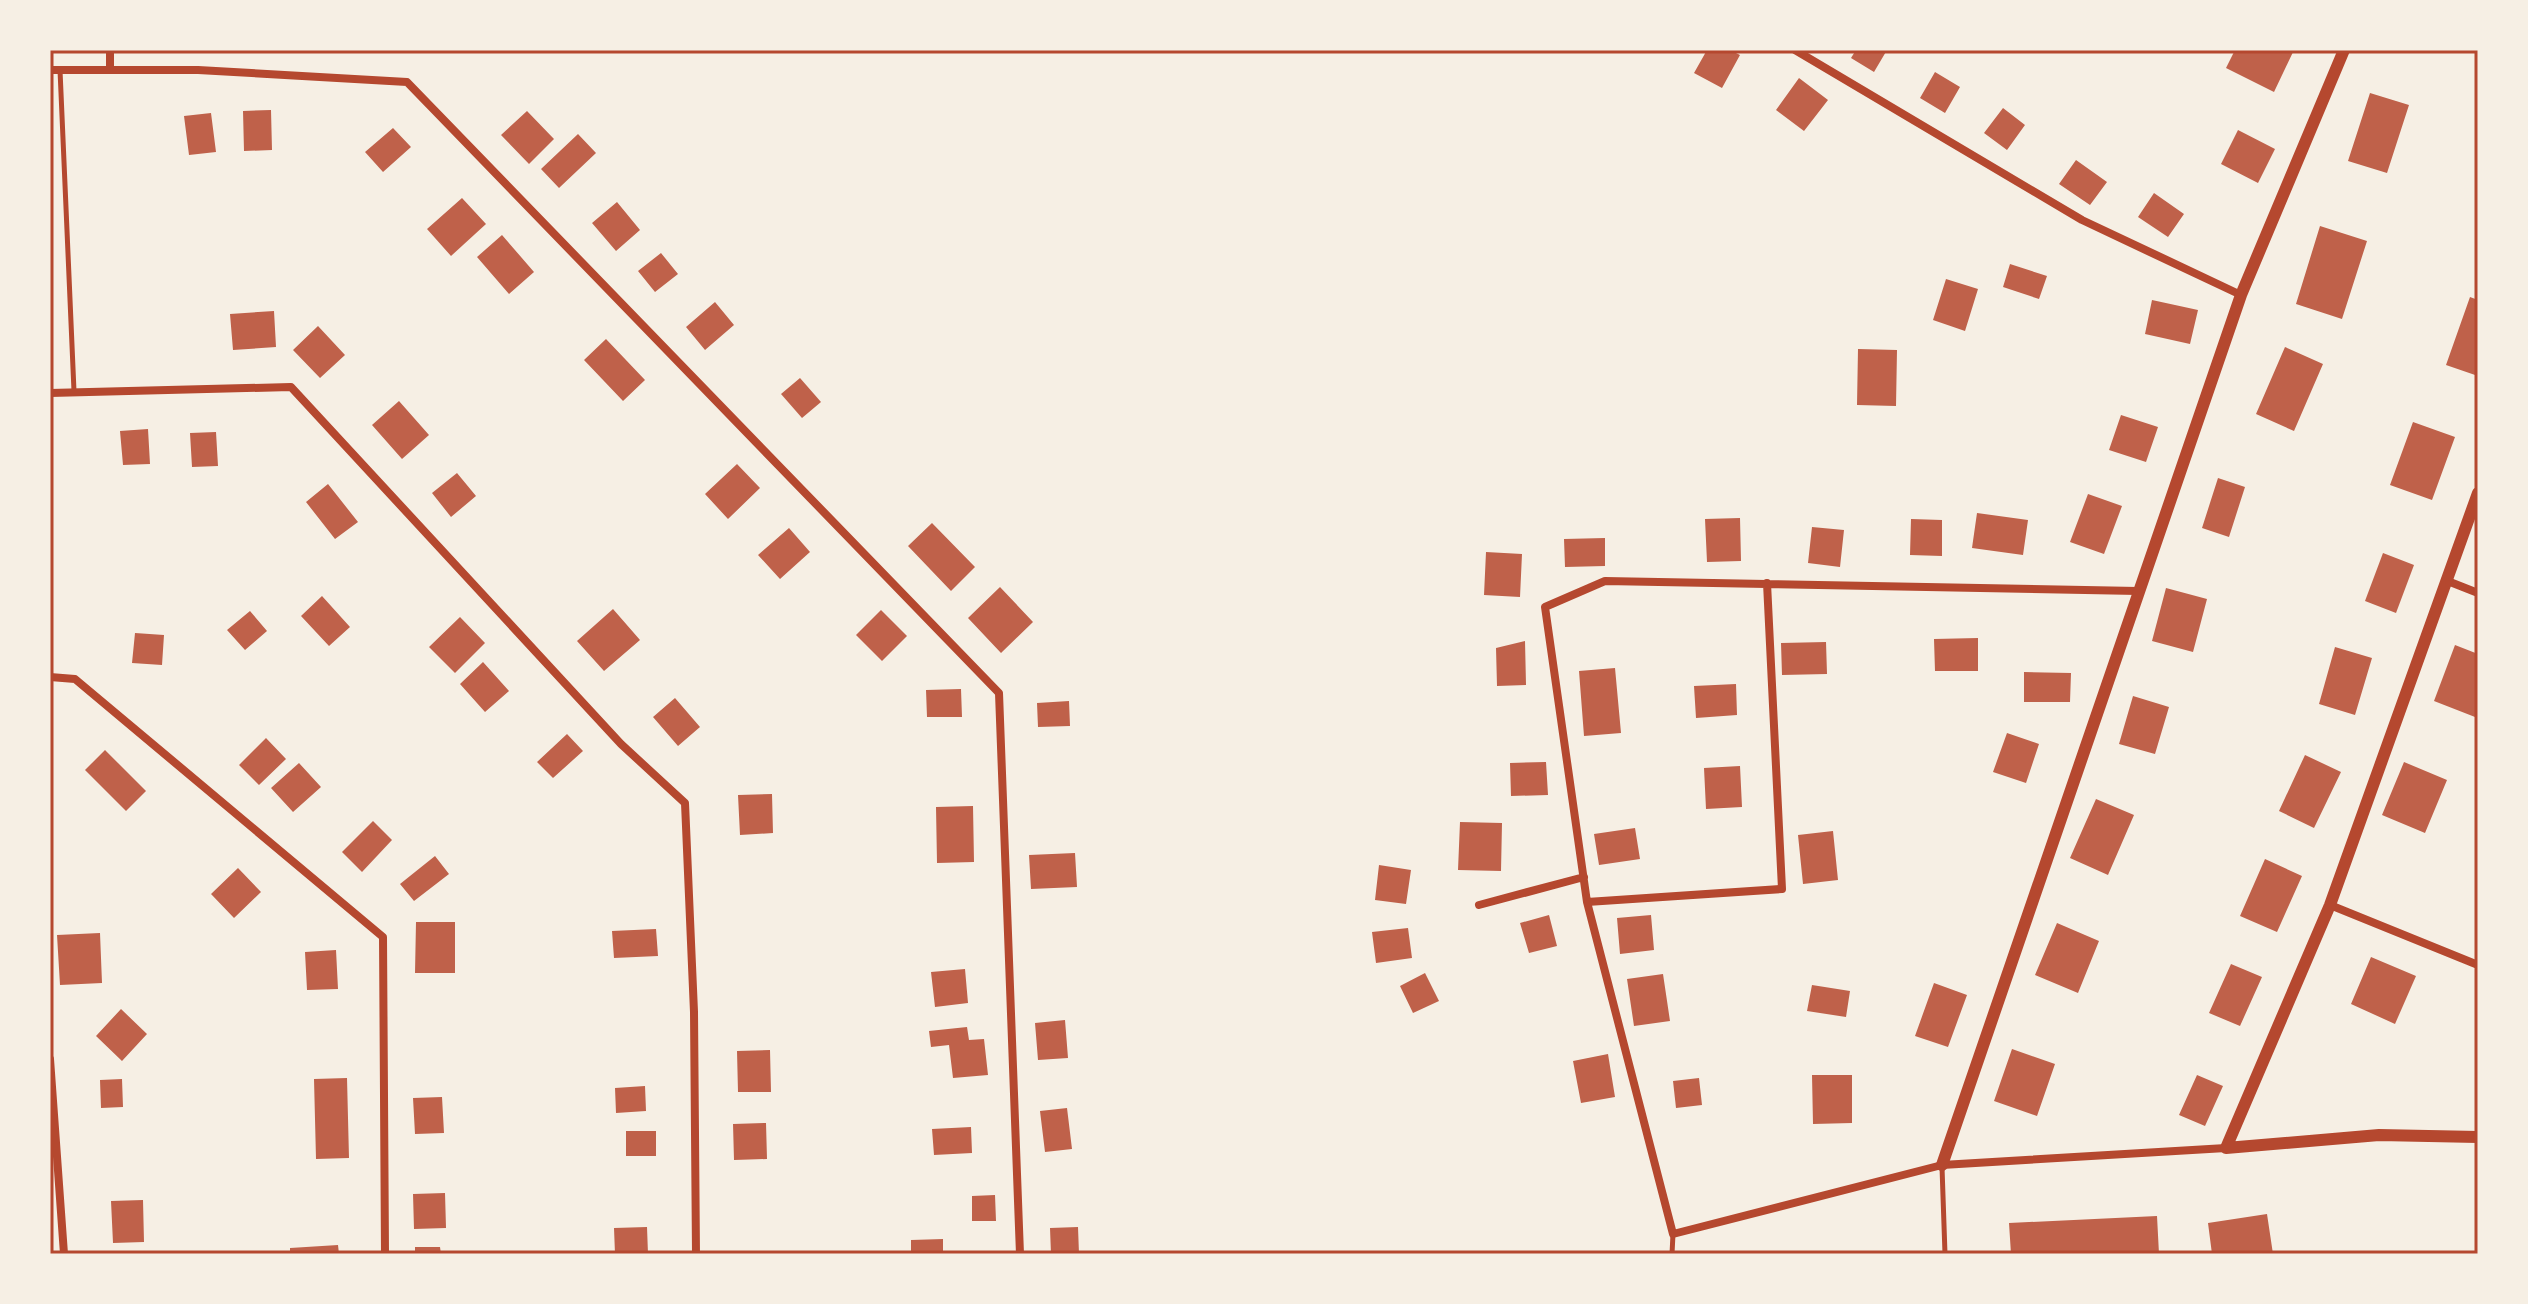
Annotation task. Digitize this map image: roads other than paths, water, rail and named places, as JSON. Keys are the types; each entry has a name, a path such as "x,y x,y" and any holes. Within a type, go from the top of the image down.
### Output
{"street":[{"path":"110,50 110,70"},
{"path":"1795,50 2082,220 2241,295"},
{"path":"1942,1165 2241,295 2344,50"},
{"path":"55,69 198,70 407,82 999,693 1020,1254"},
{"path":"50,393 291,387 621,744 685,803 694,1012 696,1254"},
{"path":"2226,1148 2330,905 2444,580 2478,493"},
{"path":"2444,580 2478,593"},
{"path":"2138,591 1605,581 1545,607 1587,902 1673,1234 1942,1165 2226,1148 2379,1135 2478,1137"},
{"path":"1587,902 1782,889 1767,583"},
{"path":"50,677 75,679 383,937 385,1254"},
{"path":"1479,905 1584,877"},
{"path":"2330,905 2478,965"},
{"path":"50,1059 64,1254"}],"lane":[{"path":"55,69 74,391"},
{"path":"1942,1165 1945,1254"},
{"path":"1672,1254 1673,1234"}]}
